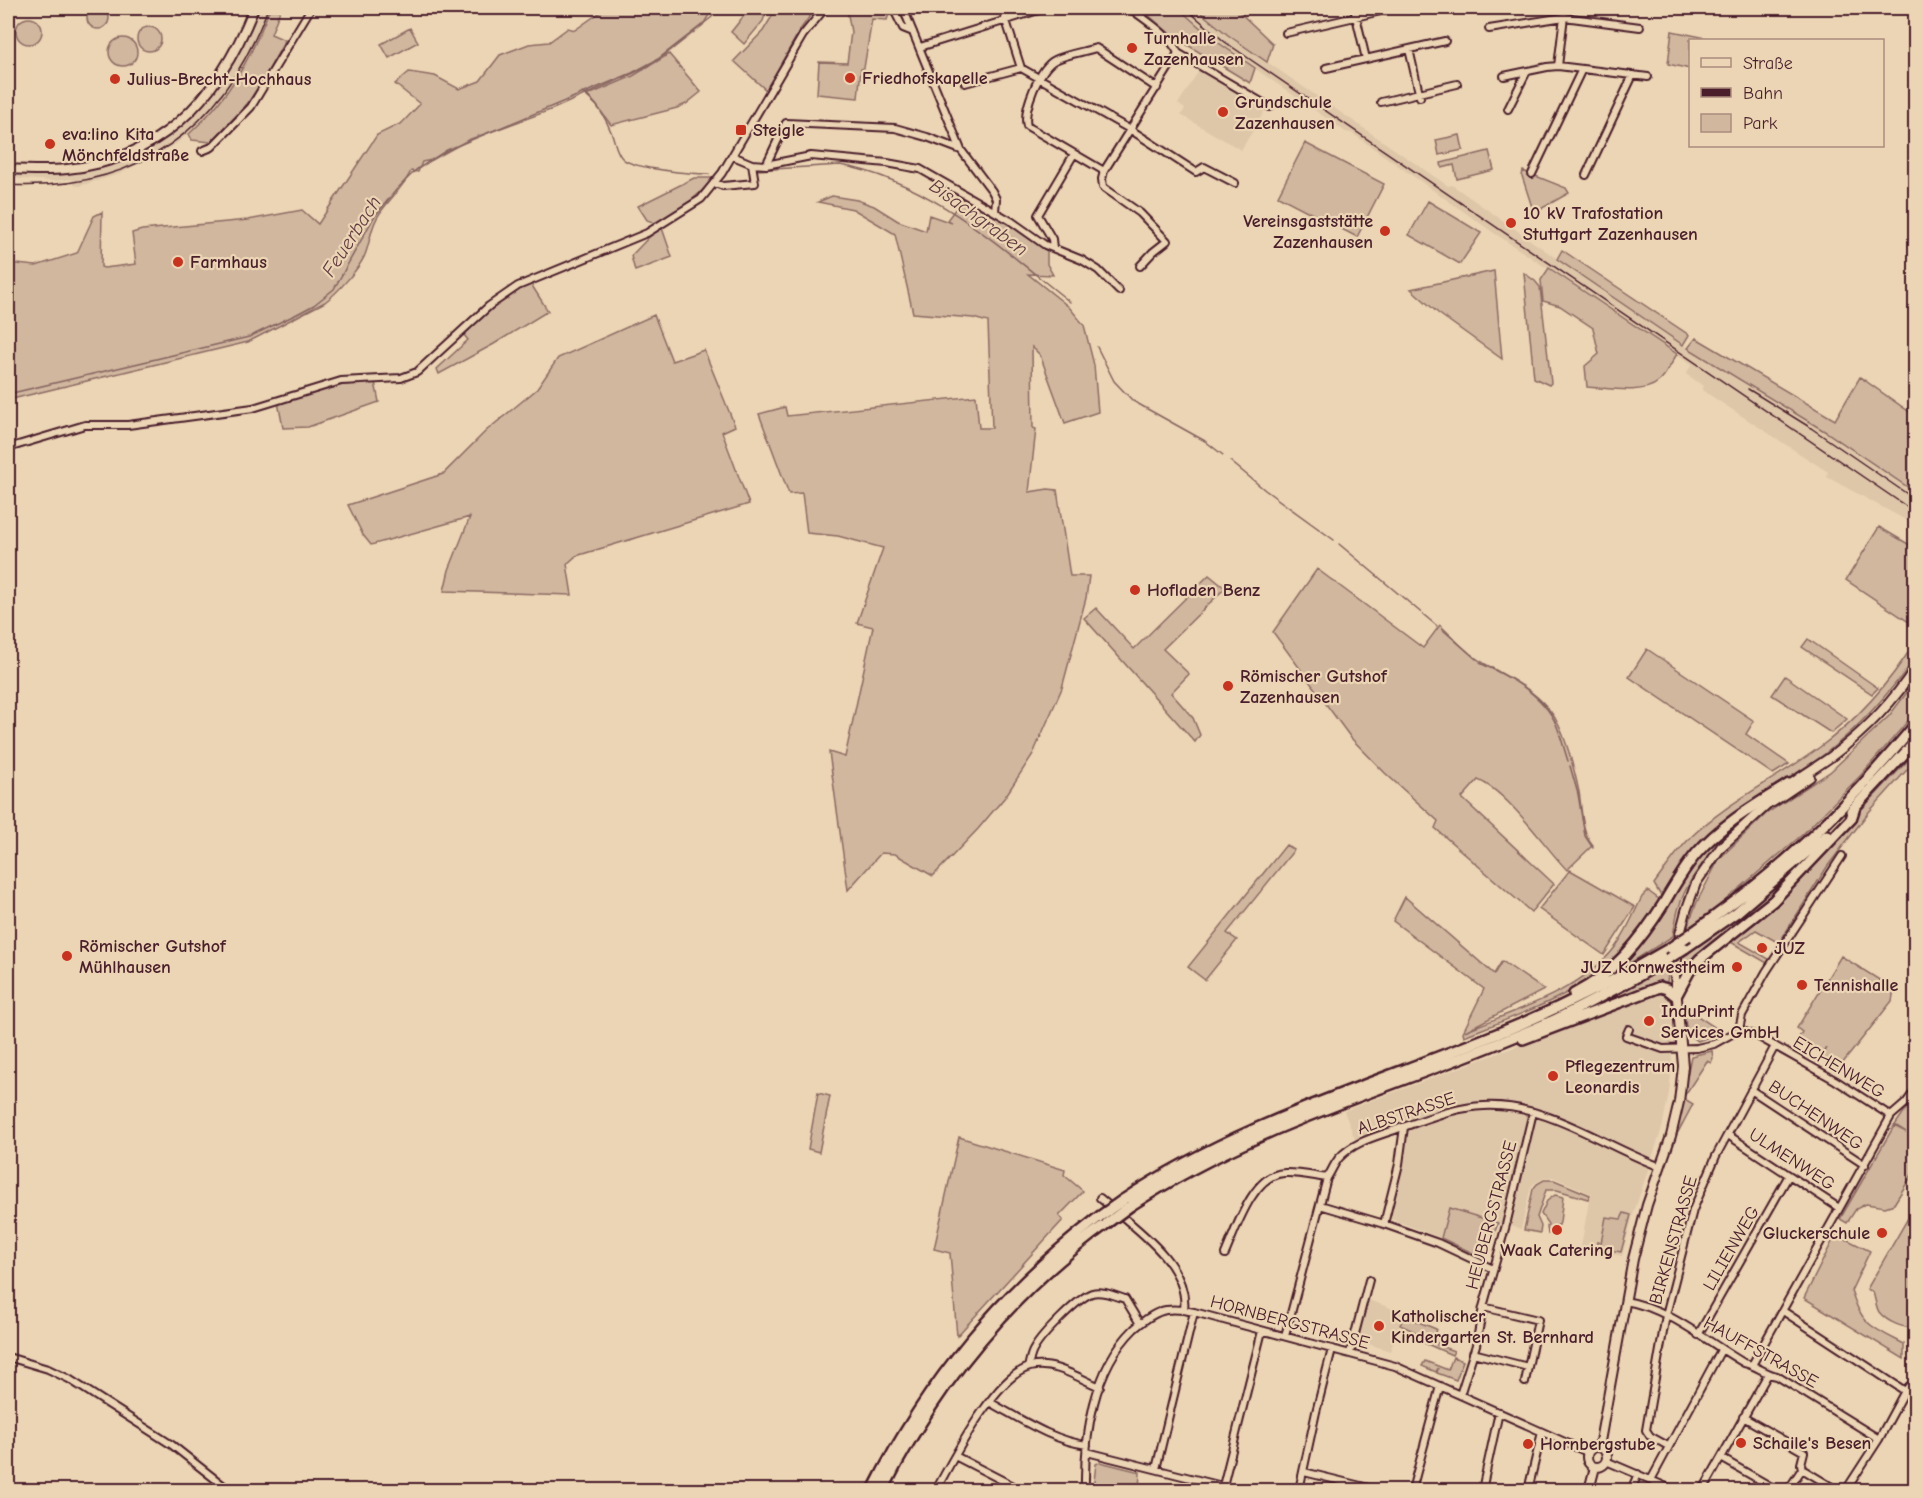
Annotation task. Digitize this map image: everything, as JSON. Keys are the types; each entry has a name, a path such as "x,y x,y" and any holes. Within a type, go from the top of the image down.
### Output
{"highway":[{"path":"873,1491 916,1412 977,1330 1046,1260 1180,1165 1258,1126 1548,1012 1611,982 1670,948 1733,904 1796,851 1847,802 1916,724"},
{"path":"1127,1203 1263,1134 1484,1048 1573,1010 1672,958 1776,881 1856,807 1916,741"},
{"path":"1548,1012 1559,1002 1595,982 1635,946 1684,870 1709,839 1741,813 1789,784"},
{"path":"1484,1048 1506,1046 1660,987 1676,996 1687,975 1700,959 1773,901 1851,819 1856,807"},
{"path":"883,1491 925,1416 983,1336 1016,1301 1103,1220"}],"main road":[{"path":"8,169 52,170 96,164 130,152 156,139 185,117 214,85 238,46 254,8"},
{"path":"1599,1446 1638,1236 1671,1136 1679,1102 1683,1066 1672,958 1696,883 1721,847 1789,784 1833,756 1854,739 1892,699 1916,667"},
{"path":"1755,815 1806,780 1855,742 1877,721 1916,676"},
{"path":"1599,1446 1606,1452 1606,1461 1601,1466 1594,1467 1587,1461 1587,1452 1592,1447 1599,1446"},
{"path":"1589,1491 1594,1467"}],"street":[{"path":"202,151 212,147 250,106 266,84 299,24 311,8"},
{"path":"8,448 85,425 128,425 253,408 341,381 408,376 428,364 489,306 518,286 647,233 701,199 733,156 803,34 825,8"},
{"path":"893,8 903,28 913,32"},
{"path":"903,8 961,150 992,191 996,200 995,211"},
{"path":"1002,8 1021,68 1131,130 1196,172 1204,167 1235,183"},
{"path":"920,47 1045,8"},
{"path":"1130,8 1166,36 1178,53 1270,107"},
{"path":"1354,8 1366,59"},
{"path":"1286,33 1394,8"},
{"path":"1558,66 1565,8"},
{"path":"1489,29 1564,17 1640,27"},
{"path":"1326,68 1445,41"},
{"path":"1104,171 1027,126 1027,112 1038,78 1053,60 1096,48 1157,88"},
{"path":"1409,49 1419,95"},
{"path":"1140,266 1167,241 1140,213 1103,187 1102,179 1104,171 1178,53"},
{"path":"1504,76 1558,66 1648,77"},
{"path":"965,83 1021,68"},
{"path":"1532,174 1582,69"},
{"path":"1508,110 1527,70"},
{"path":"1586,175 1633,75"},
{"path":"1381,102 1419,95 1457,84"},
{"path":"766,165 786,123 895,128 961,150"},
{"path":"1053,248 1052,239 1038,215 1074,154"},
{"path":"733,156 752,164 766,165 812,156 887,163 920,169 995,211 1045,246 1082,260 1098,270 1119,291"},
{"path":"715,183 723,186 755,183 752,164"},
{"path":"1629,1029 1626,1036 1663,1049 1697,1048 1714,1044 1739,1030 1742,1015 1766,972 1842,856"},
{"name":"EICHENWEG","path":"1739,1030 1757,1036 1775,1046 1891,1116"},
{"name":"BIRKENSTRASSE","path":"1668,1446 1650,1436 1646,1430 1666,1315 1693,1210 1707,1175 1775,1046"},
{"path":"1752,1365 1891,1116 1906,1103 1916,1089"},
{"name":"BUCHENWEG","path":"1751,1090 1865,1165"},
{"name":"ALBSTRASSE","path":"1284,1336 1327,1178 1338,1159 1365,1140 1431,1117 1483,1106 1533,1112 1661,1167"},
{"name":"HEUBERGSTRASSE","path":"1460,1395 1473,1353 1533,1112"},
{"path":"1384,1224 1399,1164 1404,1127"},
{"name":"ULMENWEG","path":"1728,1135 1839,1208"},
{"path":"1225,1254 1257,1188 1269,1178 1283,1173 1327,1178"},
{"name":"LILIENWEG","path":"1698,1335 1790,1176"},
{"name":"HORNBERGSTRASSE","path":"1100,1198 1161,1252 1179,1277 1185,1296 1184,1310 1395,1366 1587,1452"},
{"path":"1320,1205 1438,1243 1493,1269"},
{"path":"1350,1353 1369,1280"},
{"path":"1028,1367 1032,1352 1040,1340 1071,1308 1089,1295 1101,1293 1125,1299 1140,1324"},
{"name":"HAUFFSTRASSE","path":"1625,1301 1640,1304 1666,1315 1744,1363 1777,1376 1879,1439"},
{"path":"1483,1307 1538,1320 1525,1382"},
{"path":"1085,1491 1090,1424 1100,1387 1119,1348 1140,1324 1161,1311 1184,1310"},
{"path":"1783,1311 1905,1390"},
{"path":"1156,1469 1194,1312"},
{"path":"1223,1486 1262,1330"},
{"path":"1299,1491 1332,1349"},
{"path":"1651,1480 1721,1350"},
{"path":"1473,1353 1528,1367"},
{"path":"8,1357 48,1369 69,1379 172,1445 229,1491"},
{"path":"936,1491 989,1402 1007,1381 1028,1367 1065,1371 1100,1387"},
{"path":"1703,1491 1768,1374"},
{"path":"1846,1491 1879,1439 1905,1390 1914,1384"},
{"path":"1412,1491 1440,1386"},
{"path":"989,1402 1033,1426 1087,1449 1238,1491"},
{"path":"1482,1491 1499,1412"},
{"path":"1743,1418 1804,1452 1802,1469 1788,1491"},
{"path":"1528,1491 1542,1432"},
{"path":"955,1456 1021,1491"},
{"path":"1721,1458 1777,1491"},
{"path":"1606,1461 1674,1491"},
{"path":"1802,1469 1837,1491"},
{"path":"1304,1472 1377,1491"},
{"path":"1631,1491 1638,1474"}],"shaded area":[{"path":"258,8 269,8 249,56 233,84 209,116 176,144 119,174 79,186 74,185 72,179 53,181 8,178 8,174 60,174 97,168 136,155 170,136 201,109 224,79"},
{"path":"1178,8 1195,8 1228,35 1448,186 1452,185 1593,284 1700,356 1759,389 1813,424 1915,493 1915,525 1827,477 1828,472 1702,390 1704,386 1686,374 1692,364 1494,233 1352,133 1346,132 1213,39"},
{"name":"Grundschule Zazenhausen","path":"1200,69 1267,107 1241,150 1181,115 1185,109 1178,104"},
{"path":"1662,992 1670,997 1674,1038 1671,1043 1672,1065 1669,1092 1662,1128 1622,1256 1581,1247 1592,1194 1553,1177 1546,1177 1533,1184 1521,1229 1450,1208 1441,1238 1386,1217 1404,1127 1357,1144 1344,1111"},
{"name":"Katholischer Kindergarten St. Bernhard","path":"1366,1299 1404,1313 1390,1351 1356,1340"}],"green space":[{"path":"98,7 106,10 109,18 106,26 98,29 90,26 87,18 90,10"},
{"path":"270,8 281,8 271,34 285,40 263,80 247,104 211,142 192,140 189,134 216,106 238,76"},
{"path":"606,8 678,8 681,11 687,8 713,8 703,25 657,61 553,109 468,140 432,160 422,162 418,172 411,171 377,218 360,264 325,302 248,342 8,400 8,263 36,266 77,253 94,216 102,212 101,267 104,268 136,264 132,233 142,230 248,220 302,210 318,224 377,135 402,123 420,104 395,84 409,72 435,76 459,89 480,81 500,55 529,44 549,42 568,28 575,30"},
{"path":"750,8 765,15 763,21 744,44 731,32"},
{"path":"777,8 815,9 800,30 766,90 734,61 763,31"},
{"path":"888,8 890,11 887,20 872,19 864,68 861,69 858,98 817,94 819,62 847,63 851,32 847,9"},
{"path":"1140,8 1178,8 1213,39 1255,68 1250,83 1174,37"},
{"path":"1195,8 1235,8 1273,44 1267,62 1228,35"},
{"path":"29,18 38,22 42,31 38,40 29,44 20,40 16,31 20,22"},
{"path":"149,27 154,28 160,34 160,44 154,50 149,51 144,50 138,44 137,39 138,34 144,28"},
{"path":"410,28 418,42 389,58 381,44"},
{"path":"1672,31 1711,39 1689,39 1689,69 1668,64"},
{"path":"123,38 133,42 137,52 133,62 123,66 113,62 109,52 113,42"},
{"path":"669,54 701,92 686,104 611,125 597,106 586,96 633,76"},
{"path":"1460,135 1463,150 1439,155 1436,140"},
{"path":"1305,143 1384,184 1357,237 1278,196"},
{"path":"1489,151 1494,170 1457,179 1454,165 1442,168 1441,163"},
{"path":"1523,171 1566,188 1569,193 1539,210 1532,207 1522,176"},
{"path":"694,178 713,178 694,198 679,209 655,223 647,220 638,206"},
{"path":"832,196 857,200 874,206 898,221 926,231 929,215 952,223 947,220 965,196 1047,251 1047,264 1053,275 1028,274 1069,307 1084,325 1094,365 1098,412 1065,423 1040,355 1032,347 1033,428 1036,429 1029,492 1057,490 1070,576 1089,576 1086,598 1062,688 1033,754 1005,797 933,876 895,854 881,853 848,890 829,752 845,757 873,627 857,623 883,548 838,536 807,533 802,493 789,494 759,414 785,407 787,416 976,396 979,428 992,428 988,322 973,318 913,313 895,234 853,209 818,202"},
{"path":"1428,201 1481,233 1460,264 1409,235"},
{"path":"662,228 672,257 635,271 631,256 651,235"},
{"path":"1562,250 1689,335 1683,345 1557,259"},
{"path":"1549,268 1677,354 1658,382 1634,390 1587,387 1585,366 1599,354 1593,328 1560,306 1543,301 1541,280"},
{"path":"1494,271 1502,359 1438,313 1411,289"},
{"path":"1524,273 1540,287 1551,383 1549,385 1534,378"},
{"path":"531,284 548,311 439,374 437,369 468,340 464,335 504,300"},
{"path":"654,315 672,361 704,350 735,426 722,432 749,504 576,556 567,564 572,595 444,591 449,570 470,517 371,545 363,535 348,505 443,474 486,431 537,389 558,358"},
{"path":"1696,338 1835,420 1860,377 1915,416 1915,492 1826,432 1688,348"},
{"path":"375,382 379,402 308,427 283,428 278,402 343,385"},
{"path":"1879,527 1915,548 1915,626 1846,580"},
{"path":"1317,569 1423,648 1440,625 1465,650 1531,692 1555,718 1570,754 1584,827 1593,845 1567,870 1513,807 1489,786 1478,780 1462,798 1554,884 1531,912 1435,828 1438,821 1385,773 1351,738 1273,632"},
{"path":"1209,575 1225,588 1163,649 1189,674 1171,693 1193,718 1200,735 1195,742 1084,618 1096,608 1134,649"},
{"path":"1808,639 1878,688 1872,694 1802,647"},
{"path":"1915,642 1915,657 1912,663 1861,722 1826,753 1716,827 1690,853 1661,896 1654,884 1688,840 1735,802 1804,759 1834,736 1872,699"},
{"path":"1647,649 1754,721 1746,734 1789,764 1773,774 1629,677"},
{"path":"1785,676 1847,719 1831,733 1772,695"},
{"path":"1915,682 1915,713 1861,775 1803,834 1706,917 1687,928 1697,902 1719,859 1767,813 1830,772 1889,716"},
{"path":"1915,753 1915,761 1868,813 1827,867 1779,943 1756,930 1739,942 1769,959 1767,963 1729,941 1826,847"},
{"path":"1752,809 1721,841 1692,878 1679,908 1673,936 1608,977 1638,948 1689,867 1708,845"},
{"path":"1286,845 1294,850 1227,933 1237,940 1205,980 1188,967"},
{"path":"1805,860 1781,888 1681,978 1682,955 1749,906"},
{"path":"1570,870 1635,907 1604,955 1539,909"},
{"path":"1648,891 1660,900 1647,923 1639,936 1602,971 1535,1008 1464,1036 1463,1032 1484,989 1393,921 1405,897 1494,974 1502,961 1544,990 1465,1031 1547,998 1602,962 1616,946 1642,897"},
{"path":"1841,956 1894,989 1892,1001 1838,1069 1821,1058 1826,1048 1822,1053 1798,1039 1802,1032 1797,1028"},
{"path":"1669,964 1667,983 1661,982 1565,1018"},
{"path":"1684,1007 1722,1032 1698,1041 1693,1038 1686,1027"},
{"path":"1712,1051 1711,1063 1707,1061 1683,1098 1693,1104 1675,1138 1691,1056"},
{"path":"818,1093 830,1096 819,1152 808,1149"},
{"path":"1915,1096 1915,1170 1894,1204 1885,1207 1866,1204 1856,1209 1847,1223 1840,1219 1894,1126 1906,1132 1895,1125"},
{"path":"959,1137 1065,1170 1064,1175 1083,1191 1059,1216 1063,1220 957,1336 950,1253 934,1249"},
{"path":"1544,1180 1554,1180 1590,1195 1588,1199 1557,1190 1546,1190 1537,1217 1541,1226 1540,1233 1524,1230 1533,1189"},
{"path":"1555,1195 1563,1197 1560,1222 1548,1234 1548,1224 1541,1214 1547,1201"},
{"path":"1915,1206 1916,1328 1901,1326 1887,1319 1879,1312 1873,1292 1867,1289"},
{"path":"1449,1208 1498,1223 1487,1254 1479,1256 1441,1238"},
{"path":"1624,1213 1631,1215 1621,1252 1597,1248 1597,1242 1601,1243 1606,1217 1621,1219"},
{"path":"1836,1234 1870,1251 1851,1291 1860,1312 1870,1325 1904,1344 1904,1359 1804,1298"},
{"path":"1406,1313 1414,1320 1436,1329 1435,1333 1440,1336 1437,1345 1454,1351 1452,1355 1420,1341 1422,1335 1400,1325"},
{"path":"1453,1357 1463,1361 1456,1380 1437,1373 1438,1368 1436,1372 1422,1366 1425,1361 1448,1370"},
{"path":"1100,1462 1140,1472 1139,1490 1093,1490 1096,1464"}],"waterway":[{"name":"Feuerbach","path":"8,394 249,337 314,305 334,289 374,217 416,170 447,150 632,73 658,59 712,17 716,8"},
{"name":"Bisachgraben","path":"582,93 592,100 600,111 610,129 617,151 629,163 678,172 709,174"},
{"name":"Bisachgraben","path":"757,170 840,165 873,173 904,185 962,219 1070,302"},
{"name":"Bisachgraben","path":"1097,347 1114,381 1133,401 1205,441 1223,455"},
{"name":"Bisachgraben","path":"1230,461 1265,490 1334,540"},
{"name":"Bisachgraben","path":"1339,544 1437,626"},
{"name":"Bisachgraben","path":"1442,629 1476,659"},
{"name":"Bisachgraben","path":"1480,663 1524,687 1543,704 1556,724 1568,761"},
{"name":"Bisachgraben","path":"1570,766 1578,794 1585,836 1593,848"}],"tram line":[{"path":"8,185 55,184 98,177 136,164 170,144 200,119 227,88 249,51 268,8"}],"railway":[{"path":"1185,8 1225,42 1916,513"},
{"path":"1748,389 1811,428 1916,500"}],"place":[{"name":"Turnhalle Zazenhausen","path":"1132,48"},
{"name":"Friedhofskapelle","path":"850,78"},
{"name":"Julius-Brecht-Hochhaus","path":"115,79"},
{"name":"Grundschule Zazenhausen","path":"1223,112"},
{"name":"Steigle","path":"741,130"},
{"name":"eva:lino Kita Mönchfeldstraße","path":"50,144"},
{"name":"10 kV Trafostation Stuttgart Zazenhausen","path":"1511,223"},
{"name":"Vereinsgaststätte Zazenhausen","path":"1385,231"},
{"name":"Farmhaus","path":"178,262"},
{"name":"Hofladen Benz","path":"1135,590"},
{"name":"Römischer Gutshof Zazenhausen","path":"1228,686"},
{"name":"JUZ","path":"1762,948"},
{"name":"Römischer Gutshof Mühlhausen","path":"67,956"},
{"name":"JUZ Kornwestheim","path":"1737,967"},
{"name":"Tennishalle","path":"1802,985"},
{"name":"InduPrint Services GmbH","path":"1649,1021"},
{"name":"Pflegezentrum Leonardis","path":"1553,1076"},
{"name":"Waak Catering","path":"1557,1230"},
{"name":"Gluckerschule","path":"1882,1233"},
{"name":"Katholischer Kindergarten St. Bernhard","path":"1379,1326"},
{"name":"Schaile's Besen","path":"1741,1443"},
{"name":"Hornbergstube","path":"1528,1444"}]}
